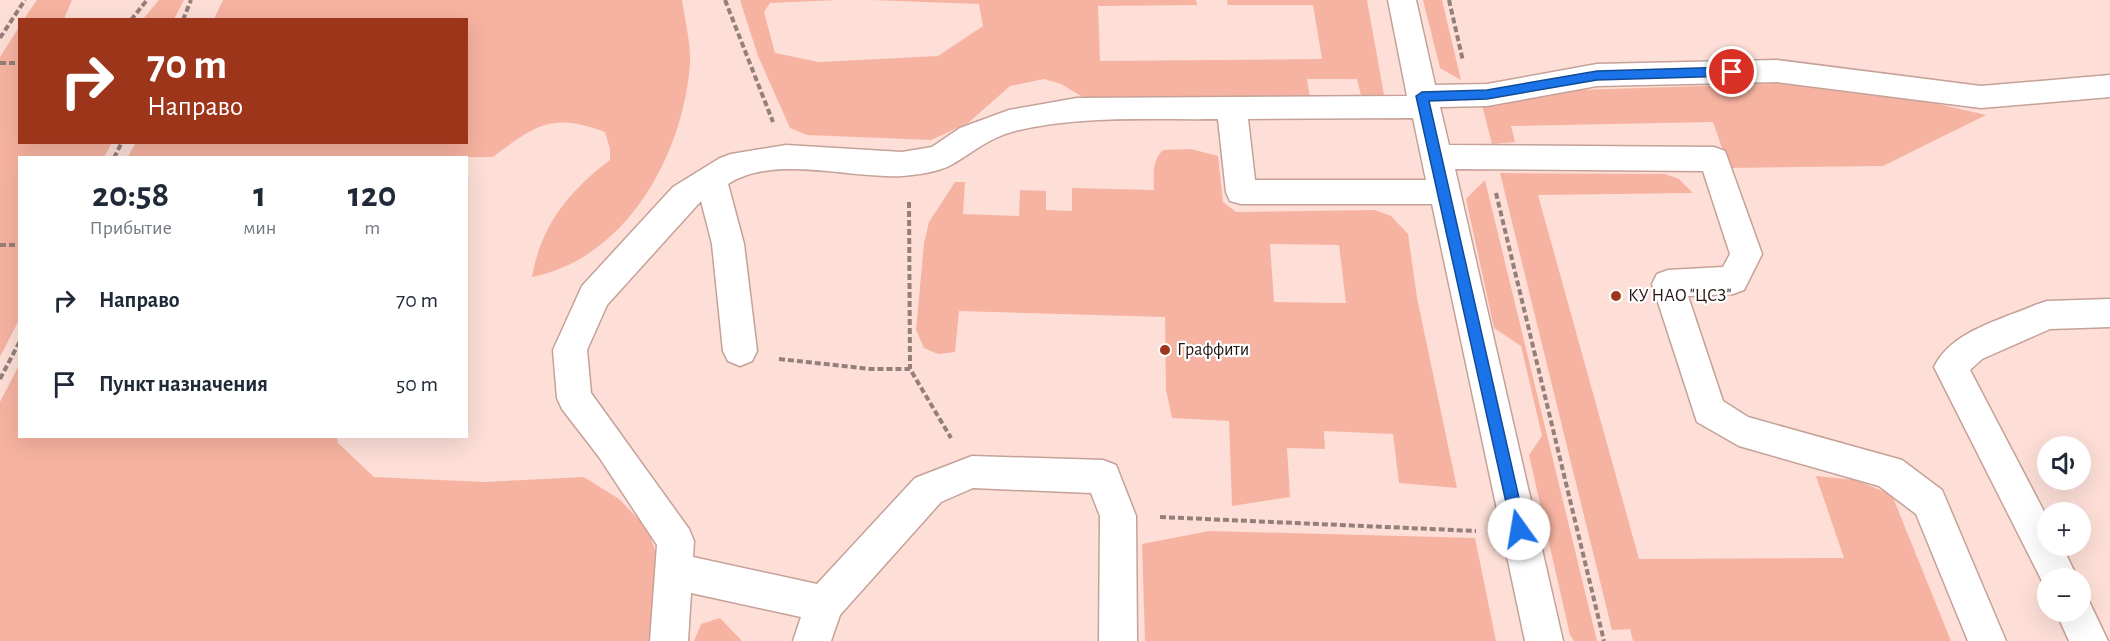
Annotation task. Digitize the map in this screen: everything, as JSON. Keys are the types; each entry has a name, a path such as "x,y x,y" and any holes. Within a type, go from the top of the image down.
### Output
{"street":[{"path":"1402,0 1544,641"},
{"path":"669,641 676,541 611,446 574,398 570,350 594,296 684,196 731,166 786,157 908,163 939,158 971,136 1009,121 1077,109 1232,108 1423,102 1487,95 1597,75 1777,71 1981,97 2110,86"},
{"path":"1232,108 1240,192 1443,192"},
{"path":"1436,157 1714,159 1746,254 1733,280 1668,284 1709,411 1739,430 1889,472 1929,502 1987,641"},
{"path":"711,179 728,244 740,351"},
{"path":"2053,568 1951,367 1970,349 2047,315 2110,313"},
{"path":"812,641 824,604 928,490 972,472 1102,477 1118,516 1118,641"},
{"path":"673,571 824,604"},
{"path":"2080,622 2089,641"}],"path":[{"path":"0,38 25,0"},
{"path":"133,18 147,0"},
{"path":"184,18 191,0"},
{"path":"725,0 786,157"},
{"path":"1449,0 1472,95"},
{"path":"0,63 18,63"},
{"path":"1487,158 1604,641"},
{"path":"908,163 910,369 972,472"},
{"path":"0,245 18,245"},
{"path":"0,379 18,345"},
{"path":"740,351 804,364 910,369"},
{"path":"1118,516 1483,531"}],"shaded area":[{"path":"37,0 72,0 64,18 25,18"},
{"path":"159,0 184,0 175,18 144,18"},
{"path":"223,0 682,0 689,40 690,64 685,98 676,133 662,166 644,198 622,225 596,249 566,266 532,277 542,241 559,211 582,184 610,160 610,149 605,132 571,123 545,125 521,137 493,157 129,156 135,144 468,144 468,18 214,18"},
{"path":"740,0 838,0 770,3 764,12 775,53 819,62 938,56 983,26 979,4 872,0 1196,0 1197,5 1098,6 1100,61 1322,59 1313,5 1228,5 1227,0 1367,0 1384,95 1361,95 1357,79 1307,79 1310,97 1083,97 1061,84 1044,79 1010,86 968,123 931,140 807,135 790,128 758,56"},
{"path":"1423,0 1442,0 1461,80 1440,68"},
{"path":"18,29 18,144 111,144 105,156 18,156 18,322 0,357 0,57"},
{"path":"1799,83 1921,100 1986,115 1883,166 1729,168 1713,122 1511,126 1515,142 1492,144 1481,101 1578,90"},
{"path":"1191,149 1218,156 1223,202 1236,212 1375,210 1391,216 1408,234 1417,298 1457,488 1399,483 1393,434 1324,431 1325,449 1287,448 1290,497 1232,506 1229,421 1172,418 1166,390 1165,317 959,311 955,352 938,354 924,348 916,330 924,243 929,222 955,182 965,182 963,214 1019,216 1020,190 1046,191 1046,210 1072,211 1072,188 1154,190 1155,164 1163,150","holes":["1270,244 1339,245 1346,303 1274,302"]},
{"path":"1500,173 1665,174 1679,179 1693,193 1538,195 1639,559 1844,558 1816,476 1856,480 1892,495 1951,641 1633,641 1630,629 1612,630"},
{"path":"1485,180 1597,641 1574,641 1570,635 1529,455 1542,436 1521,346 1494,328 1466,199"},
{"path":"18,367 18,438 337,438 338,443 374,477 484,482 584,477 619,499 648,529 657,557 656,641 0,641 0,402"},
{"path":"1209,531 1475,538 1496,641 1145,641 1142,544"},
{"path":"720,618 742,641 694,641 701,624"}],"place":[{"name":"КУ НАО \"ЦСЗ\"","path":"1616,296"},
{"name":"Граффити","path":"1165,350"}],"route":[{"path":"1519,529 1422,96 1487,95 1597,75 1732,72"}]}
